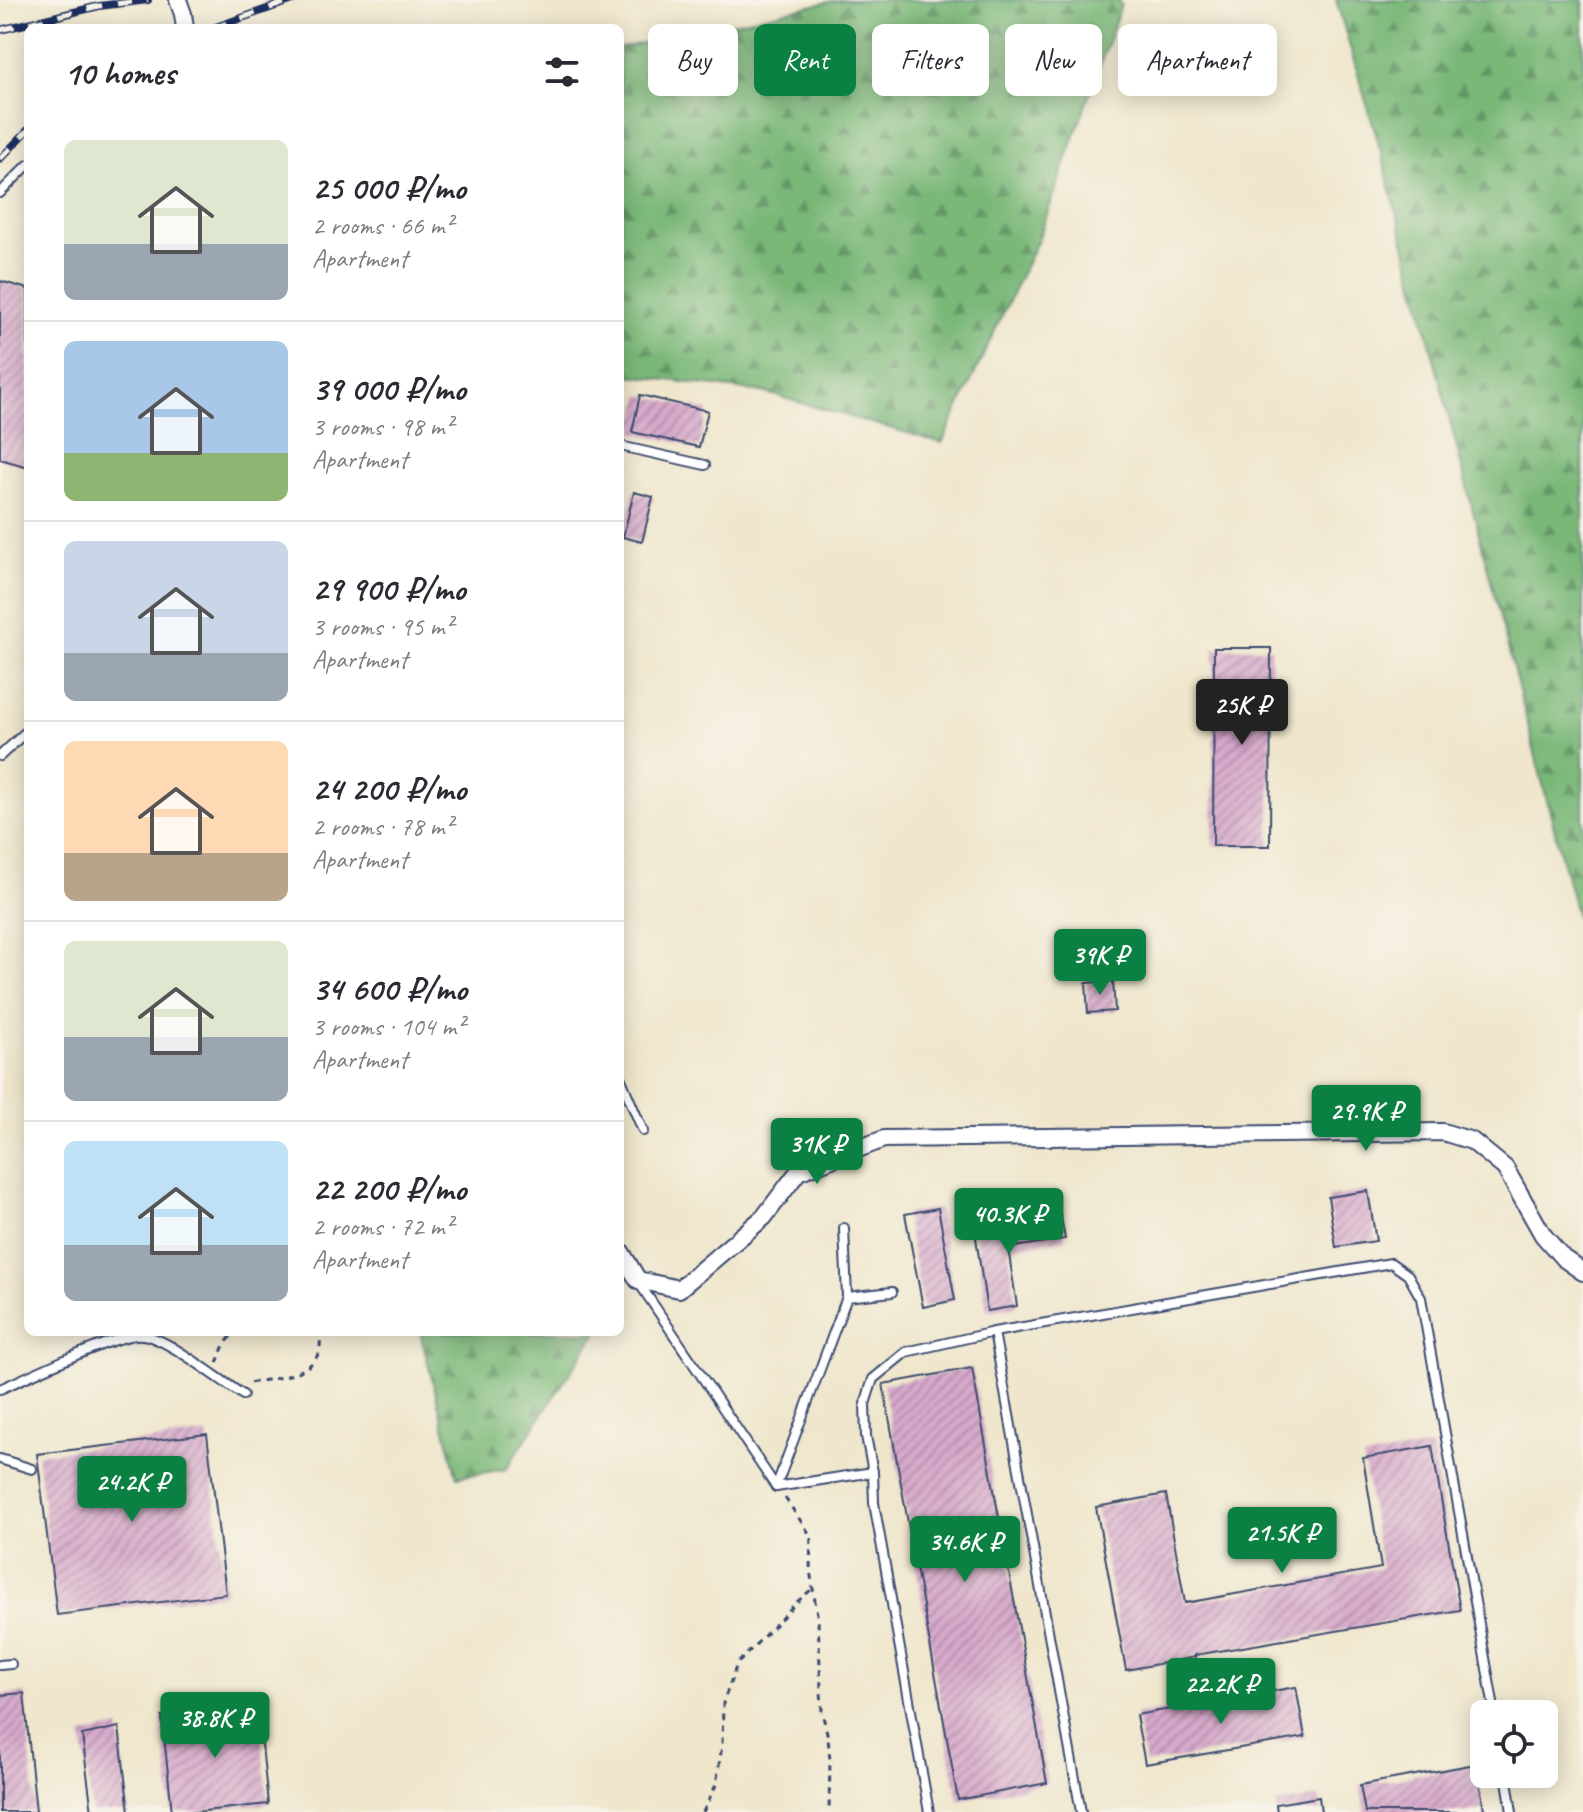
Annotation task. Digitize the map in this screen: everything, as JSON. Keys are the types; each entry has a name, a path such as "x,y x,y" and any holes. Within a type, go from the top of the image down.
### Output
{"street":[{"path":"178,0 184,24"},
{"path":"624,1257 638,1280 679,1289 764,1217 798,1172 884,1139 1443,1132 1472,1141 1505,1168 1543,1235 1563,1258 1583,1272"}],"lane":[{"path":"0,193 24,169"},
{"path":"624,447 705,465"},
{"path":"0,756 24,734"},
{"path":"624,1086 643,1131"},
{"path":"776,1487 847,1297 844,1228"},
{"path":"929,1812 874,1503 865,1404 873,1379 906,1352 994,1332 1391,1263 1408,1275 1421,1298 1493,1700"},
{"path":"638,1280 776,1487"},
{"path":"847,1297 892,1292"},
{"path":"994,1332 1081,1812"},
{"path":"0,1389 112,1341 133,1336"},
{"path":"148,1336 161,1340 243,1395"},
{"path":"0,1459 32,1469"},
{"path":"776,1487 873,1472"},
{"path":"0,1665 11,1664"},
{"path":"1508,1788 1512,1812"}],"path":[{"path":"212,1375 224,1345 232,1336"},
{"path":"230,1387 289,1375 310,1365 320,1351 320,1336"},
{"path":"776,1487 811,1536 810,1570 818,1620 822,1712 830,1761 829,1812"},
{"path":"703,1812 716,1785 722,1745 723,1703 737,1664 812,1589"}],"green space":[{"path":"838,0 1119,0 1121,5 1102,59 1102,24 1005,24 1005,96 1089,96 1039,237 942,443 763,392 624,375 624,47 648,42 648,96 738,96 738,24 729,24"},
{"path":"1336,0 1583,0 1583,941 1382,155"},
{"path":"421,1336 594,1336 506,1469 457,1477"}],"building":[{"path":"0,281 24,288 24,466 0,459"},
{"path":"640,395 708,411 699,447 632,432"},
{"path":"634,492 653,497 642,542 624,537"},
{"path":"1214,648 1271,648 1270,846 1213,846"},
{"path":"1113,981 1115,1011 1088,1013 1086,983"},
{"path":"1368,1191 1376,1241 1336,1247 1328,1197"},
{"path":"938,1208 955,1300 923,1307 905,1214"},
{"path":"1061,1217 1065,1239 1008,1248 1017,1306 987,1311 975,1231"},
{"path":"972,1368 1047,1783 958,1800 883,1384"},
{"path":"207,1434 226,1594 57,1615 37,1454"},
{"path":"1432,1446 1460,1610 1195,1655 1126,1670 1096,1507 1166,1494 1185,1603 1381,1568 1363,1458"},
{"path":"1296,1687 1305,1737 1145,1764 1136,1715"},
{"path":"24,1693 36,1812 0,1812 0,1695"},
{"path":"258,1706 268,1804 172,1812 162,1717"},
{"path":"119,1727 129,1812 92,1812 82,1735"},
{"path":"1470,1765 1470,1788 1480,1788 1484,1809 1468,1812 1365,1812 1360,1785"},
{"path":"1319,1797 1321,1812 1277,1812 1276,1804"}],"railway":[{"path":"25,24 99,6 148,0"},
{"path":"224,24 293,0"},
{"path":"0,30 24,24"},
{"path":"0,159 24,134"}]}
